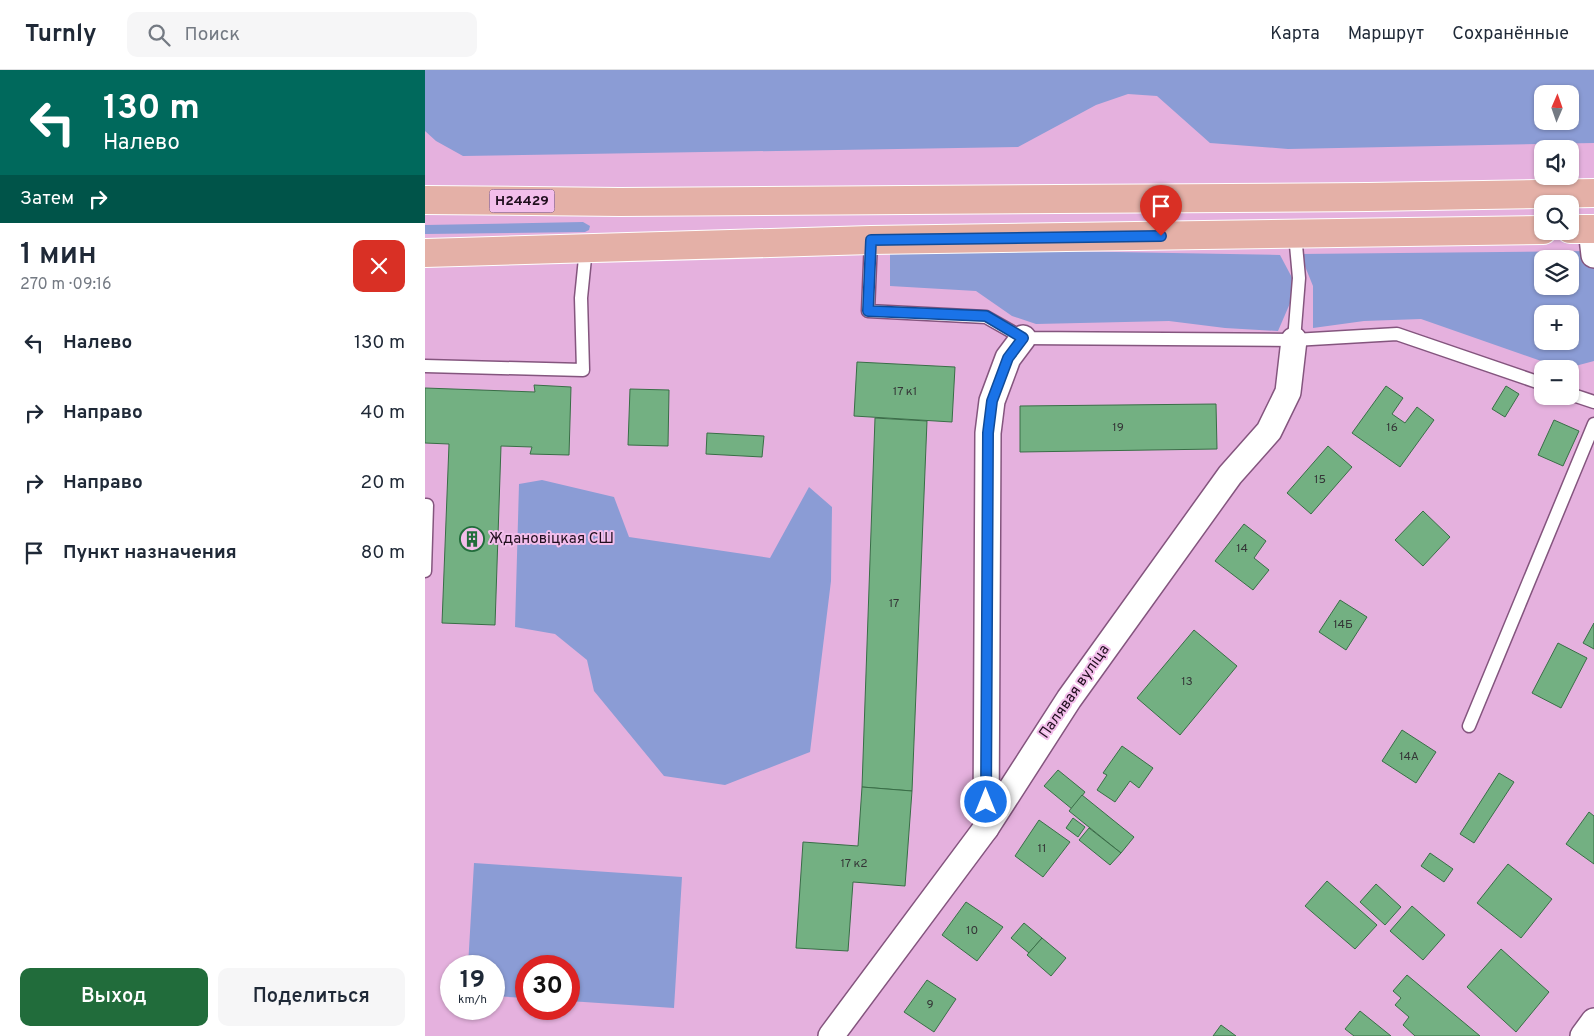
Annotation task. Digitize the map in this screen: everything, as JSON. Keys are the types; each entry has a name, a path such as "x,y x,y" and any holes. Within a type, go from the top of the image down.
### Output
{"main road":[{"path":"425,213 488,212 619,202 1358,198 1594,193"},
{"name":"Н24429","path":"425,200 619,202"},
{"path":"425,253 871,240 1534,230"}],"street":[{"path":"986,828 988,433 992,401 1001,376 1008,358 1023,338"},
{"name":"Палявая вуліца","path":"831,1036 986,828 1069,699 1231,475 1269,431 1288,392 1294,340"},
{"path":"1583,1036 1594,1021"}],"lane":[{"path":"1294,340 1299,278 1295,234"},
{"path":"871,240 868,311 986,316 1023,338 1294,340 1397,334 1534,381"},
{"path":"425,366 583,370 581,298 586,248"},
{"path":"1579,397 1594,402"},
{"path":"1469,726 1594,424"},
{"path":"425,505 427,505 425,571"}],"shaded area":[{"path":"425,70 1594,70 1594,143 1579,143 1579,140 1534,140 1534,144 1288,149 1210,143 1157,96 1128,94 1096,105 1018,147 463,156 436,141 425,131"},
{"path":"583,222 590,226 589,230 585,232 425,234 425,225"},
{"path":"890,248 1280,255 1297,287 1278,331 1225,328 1169,321 1036,324 1012,316 976,291 890,286"},
{"path":"1579,251 1594,251 1594,361 1579,365 1579,360 1538,360 1421,319 1364,321 1313,328 1313,286 1300,254 1534,252 1534,295 1579,295"},
{"path":"542,480 614,497 629,537 770,558 809,487 832,507 831,581 810,752 725,785 664,776 594,691 587,660 555,634 515,627 519,484"},
{"path":"474,863 682,877 674,1008 580,1002 580,955 515,955 515,997 505,997 505,955 469,955"}],"building":[{"path":"857,362 955,367 952,422 854,416"},
{"name":"Ждановіцкая СШ","path":"534,385 571,387 569,455 530,454 532,447 501,446 495,625 442,623 449,444 425,443 425,388 535,392"},
{"path":"1386,386 1403,398 1392,414 1405,423 1417,407 1434,420 1400,467 1352,433"},
{"path":"1506,386 1519,394 1505,417 1492,409"},
{"path":"630,389 669,390 668,446 628,445"},
{"path":"1216,404 1217,449 1020,452 1020,406"},
{"path":"875,418 927,421 912,791 862,787"},
{"path":"1554,420 1579,431 1563,466 1538,455"},
{"path":"707,433 764,436 762,457 706,454"},
{"path":"1328,446 1352,467 1311,514 1287,493"},
{"path":"1423,511 1450,537 1423,566 1395,540"},
{"path":"1244,524 1266,541 1254,558 1269,570 1253,590 1215,561"},
{"path":"1340,600 1367,617 1346,650 1319,632"},
{"path":"1594,623 1594,649 1583,643"},
{"path":"1194,630 1237,666 1180,735 1137,698"},
{"path":"1558,643 1587,658 1561,708 1532,693"},
{"path":"1402,730 1436,752 1416,783 1382,761"},
{"path":"1122,746 1153,768 1139,788 1130,781 1115,802 1097,790 1107,775 1103,773"},
{"path":"1058,770 1085,792 1072,809 1044,786"},
{"path":"1499,773 1514,782 1474,843 1460,834"},
{"path":"862,787 912,791 905,886 853,882 848,951 796,948 803,842 858,846"},
{"path":"1082,795 1134,837 1121,853 1069,811"},
{"path":"1589,812 1594,816 1594,864 1566,844"},
{"path":"1073,818 1085,827 1078,837 1066,828"},
{"path":"1039,820 1070,842 1043,877 1015,856"},
{"path":"1089,828 1121,853 1110,865 1079,840"},
{"path":"1430,853 1453,869 1444,882 1421,866"},
{"path":"1508,864 1552,899 1521,938 1477,903"},
{"path":"1327,881 1377,925 1355,949 1305,906"},
{"path":"1376,884 1401,907 1385,925 1360,902"},
{"path":"966,902 1003,927 977,961 942,935"},
{"path":"1412,906 1445,935 1423,960 1390,931"},
{"path":"1024,923 1042,938 1029,953 1011,938"},
{"path":"1042,938 1066,958 1051,976 1027,955"},
{"path":"1501,949 1549,992 1516,1032 1467,987"},
{"path":"1407,975 1480,1036 1415,1036 1403,1025 1409,1017 1395,1005 1401,998 1393,991"},
{"path":"927,980 956,999 934,1032 904,1012"},
{"path":"1360,1011 1391,1036 1354,1036 1345,1029"},
{"path":"1221,1025 1236,1036 1213,1036"}],"place":[{"name":"Ждановіцкая СШ","path":"472,539"}],"route":[{"path":"986,802 988,433 992,401 1008,358 1023,338 986,316 868,311 871,240 1161,236"}]}
